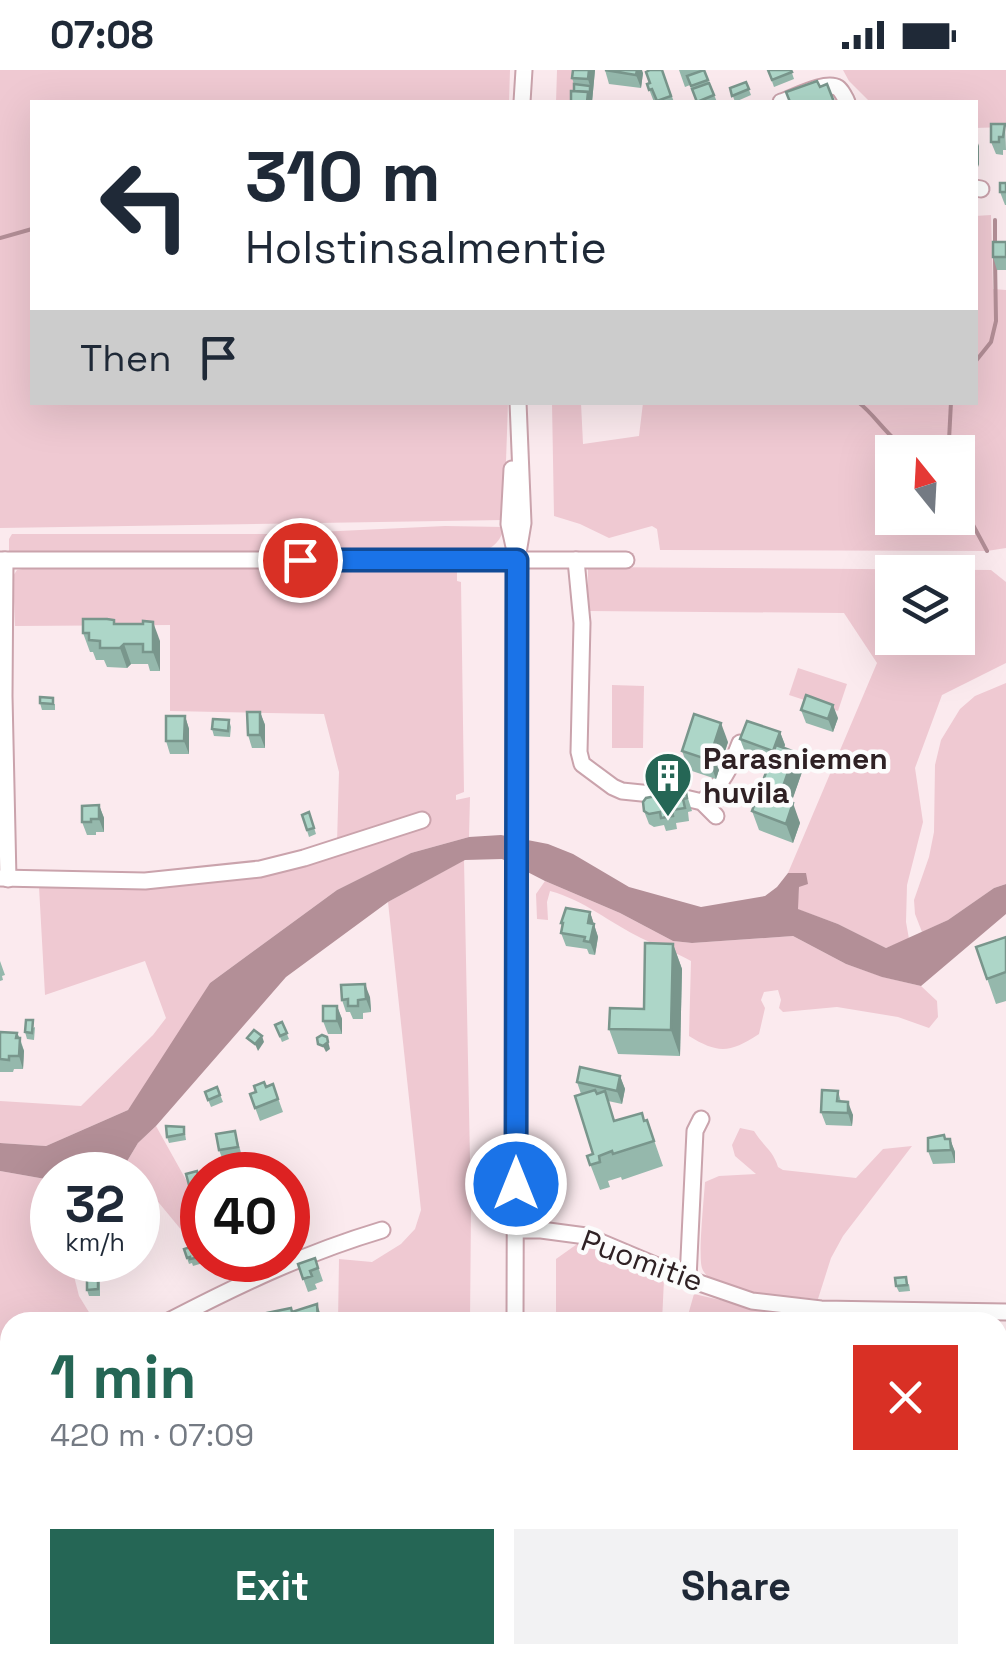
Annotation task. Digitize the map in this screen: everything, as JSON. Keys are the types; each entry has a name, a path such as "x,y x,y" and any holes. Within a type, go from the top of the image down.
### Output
{"street":[{"path":"522,100 524,70"},
{"path":"786,100 824,86 834,86 846,100"},
{"path":"514,1312 517,560 523,524 517,405"},
{"path":"422,820 260,870 144,881 4,879 2,560 626,560"},
{"path":"576,560 582,623 582,764 622,791 702,802 716,816"},
{"path":"702,802 732,765 740,743"},
{"path":"688,1279 695,1130 700,1119"},
{"path":"187,1312 270,1270 382,1230"},
{"name":"Puomitie","path":"516,1230 586,1236 752,1302 821,1308 999,1312"}],"shaded area":[{"path":"0,70 510,70 509,100 30,100 30,405 508,405 504,520 0,528"},
{"path":"557,70 577,70 573,100 556,100"},
{"path":"843,70 1006,70 1006,127 978,128 978,100 868,100"},
{"path":"991,215 993,289 1006,290 1006,548 660,550 657,529 652,526 609,538 554,516 552,405 581,405 583,444 639,436 643,405 978,405 978,216"},
{"path":"504,527 493,546 473,555 9,555 12,534 275,534"},
{"path":"457,567 457,581 461,582 464,792 456,795 456,800 470,797 469,837 411,853 337,890 210,983 128,1110 46,1146 0,1143 0,1101 81,1106 166,1018 145,961 45,995 39,887 154,888 337,843 339,772 324,714 170,711 170,625 15,626 13,576 17,570"},
{"path":"588,567 875,569 875,655 975,655 975,570 991,570 1006,582 1006,663 942,695 915,768 923,822 907,885 909,939 886,948 797,909 799,887 806,873 788,873 877,663 844,613 588,611"},
{"path":"798,668 847,684 838,711 789,695"},
{"path":"1006,683 1006,884 922,932 914,900 934,832 935,765 941,740 960,709 975,696"},
{"path":"612,685 644,686 643,748 612,748"},
{"path":"501,835 548,844 629,887 701,907 765,896 788,873 806,873 808,884 799,887 798,909 886,948 948,920 1006,884 1006,914 921,986 846,964 793,936 673,941 502,859 465,860 388,902 286,977 133,1152 30,1152 30,1176 0,1171 0,1143 46,1146 128,1110 210,983 337,890 411,853 469,837"},
{"path":"464,860 470,1312 338,1312 339,1259 372,1262 401,1244 415,1229 421,1210 388,902"},
{"path":"545,881 673,941 793,936 846,964 921,986 937,1001 938,1017 929,1028 898,1017 837,1007 783,1012 779,1008 778,990 764,992 759,1034 732,1048 708,1046 689,1036 691,961 550,891 548,920 537,919 536,894"},
{"path":"156,1126 180,1169 180,1228 160,1204 160,1152 133,1152"},
{"path":"740,1128 754,1131 783,1170 856,1178 883,1149 912,1146 843,1236 831,1258 818,1299 736,1289 720,1284 702,1268 705,1182 719,1176 756,1174 735,1156 732,1145"},
{"path":"0,1171 30,1176 30,1282 76,1282 89,1312 0,1312"},
{"path":"580,1242 664,1279 662,1312 556,1312 556,1259"},
{"path":"694,1294 787,1312 689,1312"}],"building":[{"path":"573,70 589,70 588,79 572,78"},
{"path":"605,70 637,70 636,75"},
{"path":"662,70 671,96 657,100 649,90 646,72"},
{"path":"704,70 708,80 691,86 687,76"},
{"path":"768,70 791,70 792,72 772,80"},
{"path":"817,81 820,87 827,84 833,100 789,100 786,92"},
{"path":"746,82 749,89 732,96 730,88"},
{"path":"709,83 714,95 696,100 692,89"},
{"path":"574,84 590,86 590,98 588,92 574,91"},
{"path":"571,91 588,92 587,100 571,100"},
{"path":"991,124 1005,124 999,142 991,142"},
{"path":"993,242 1006,242 1006,257 993,257"},
{"path":"83,619 114,620 114,624 153,622 153,652 143,652 143,644 100,648 100,641 89,640 89,633 83,633"},
{"path":"806,695 833,705 828,719 801,710"},
{"path":"40,697 53,698 53,704 40,703"},
{"path":"247,712 260,712 260,735 248,735"},
{"path":"694,714 721,723 709,760 682,751"},
{"path":"166,716 185,716 184,741 166,741"},
{"path":"213,719 229,720 228,731 212,729"},
{"path":"747,721 780,732 773,751 740,739"},
{"path":"776,745 795,752 779,798 793,803 786,824 752,811"},
{"path":"670,789 671,795 686,792 685,808 672,810 673,816 661,818 660,812 644,811 646,798 656,796 655,791"},
{"path":"99,805 99,819 82,822 82,806"},
{"path":"309,812 314,828 307,830 302,815"},
{"path":"566,908 590,912 588,923 594,924 590,942 584,941 585,937 561,933"},
{"path":"1006,937 1006,972 987,979 976,947"},
{"path":"645,943 673,944 671,1030 609,1029 610,1008 644,1009"},
{"path":"365,984 366,999 358,1000 358,1006 348,1006 348,999 342,1000 341,985"},
{"path":"323,1006 337,1006 337,1021 323,1021"},
{"path":"26,1020 33,1020 32,1033 25,1032"},
{"path":"282,1022 287,1033 280,1036 275,1025"},
{"path":"254,1030 262,1036 255,1044 247,1038"},
{"path":"0,1032 17,1033 19,1056 0,1059"},
{"path":"322,1035 328,1042 323,1046 317,1038"},
{"path":"580,1067 620,1076 617,1091 577,1082"},
{"path":"264,1082 266,1087 273,1084 278,1099 255,1108 250,1094 256,1092 254,1086"},
{"path":"217,1087 220,1095 208,1100 205,1092"},
{"path":"595,1090 597,1094 605,1091 614,1121 642,1113 654,1141 613,1154 612,1151 590,1165 587,1156 593,1154 575,1096"},
{"path":"822,1090 838,1091 837,1101 848,1102 848,1113 821,1112"},
{"path":"166,1126 184,1127 184,1134 167,1137"},
{"path":"235,1131 238,1147 219,1150 216,1134"},
{"path":"944,1135 950,1139 951,1150 928,1151 928,1138"},
{"path":"315,1258 318,1268 310,1271 310,1260"},
{"path":"906,1277 907,1285 896,1286 895,1278"},
{"path":"87,1282 98,1282 98,1289 87,1290"},
{"path":"317,1304 317,1312 292,1312"}],"waterway":[{"path":"995,220 995,244"},
{"path":"0,238 30,230"},
{"path":"978,358 991,342 996,321 995,258"},
{"path":"862,405 891,435"},
{"path":"949,435 951,405"},
{"path":"975,529 987,551"}],"place":[{"name":"Parasniemen huvila","path":"668,818"}],"route":[{"path":"300,560 517,560 516,1184"}]}
